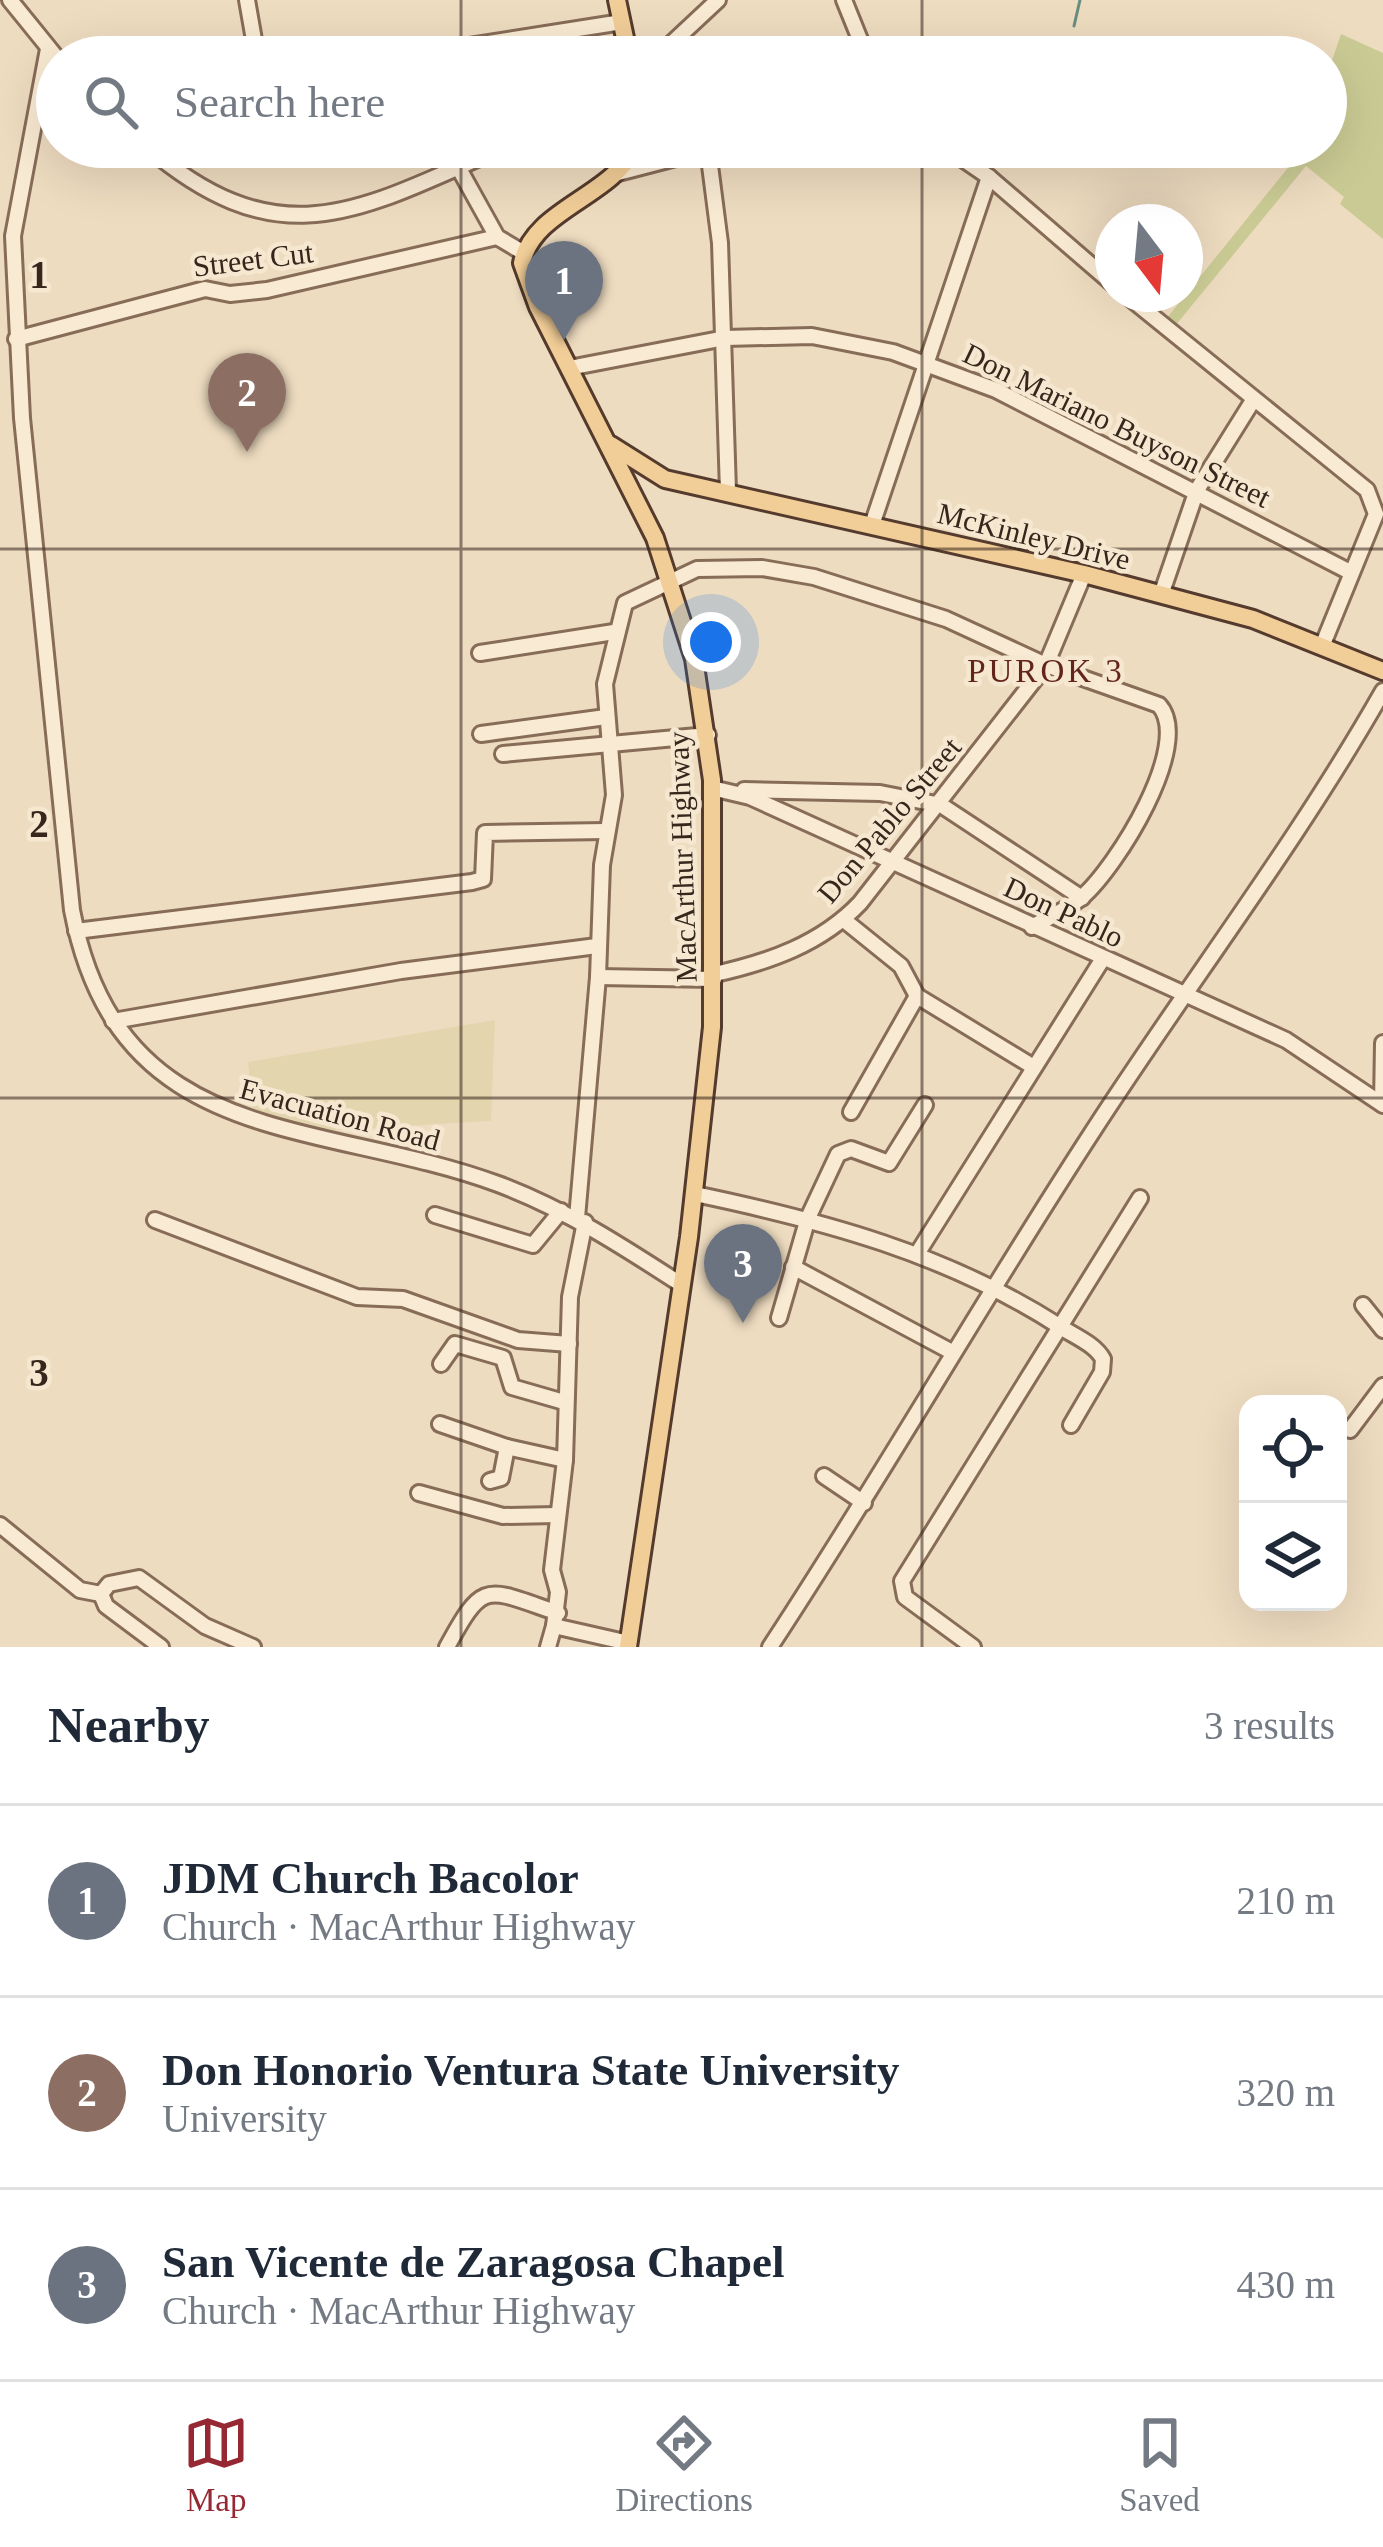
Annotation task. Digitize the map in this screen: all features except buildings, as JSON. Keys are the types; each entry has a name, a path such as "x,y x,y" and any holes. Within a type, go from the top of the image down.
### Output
{"main road":[{"path":"617,0 625,36"},
{"path":"524,253 539,232 621,168"},
{"name":"MacArthur Highway","path":"524,253 527,285 644,514 669,578 694,659 712,788 715,976 694,1194 629,1645"},
{"name":"McKinley Drive","path":"609,444 665,479 1084,574 1323,644 1383,671"},
{"path":"644,514 649,493 665,479"}],"street":[{"path":"10,0 39,36"},
{"path":"247,0 253,36"},
{"path":"679,36 718,0"},
{"path":"844,0 859,36"},
{"path":"533,36 622,22"},
{"name":"Evacuation Road","path":"36,117 6,237 76,932 80,955 113,1021 141,1053 204,1103 267,1126 495,1183 581,1220 682,1285"},
{"path":"177,168 217,196 290,216 378,202 455,168"},
{"path":"458,168 497,237 524,253"},
{"path":"618,173 640,168"},
{"path":"714,168 728,491"},
{"path":"976,168 1095,268"},
{"path":"872,525 989,177"},
{"name":"Street Cut","path":"16,339 205,290 230,294 267,290 497,237"},
{"path":"1146,312 1367,490 1374,502 1376,514 1323,644"},
{"name":"Don Mariano Buyson Street","path":"569,368 724,338 812,336 927,364 996,390 1350,572"},
{"path":"1161,595 1197,490 1252,401"},
{"path":"548,1647 556,1619 552,1570 565,1460 564,1402 581,1220 606,831 614,795 606,717 614,632 625,603 669,578 728,567 814,577 946,619 1046,665 1159,705 1168,716 1151,797 1082,898 1032,927"},
{"name":"Don Pablo Street","path":"598,977 715,976 773,958 844,920 941,805 1046,665 1084,574"},
{"path":"480,653 614,632"},
{"path":"770,1647 864,1503 992,1285 1182,993 1336,772 1383,691"},
{"path":"481,734 606,717"},
{"path":"503,754 708,735"},
{"name":"Don Pablo","path":"712,788 734,790 1286,1040 1383,1104"},
{"path":"734,790 880,793 941,805 1082,898"},
{"path":"76,932 472,882 483,879 485,833 606,831"},
{"path":"844,920 901,966 917,996 1032,1066"},
{"path":"113,1021 401,971 597,946"},
{"path":"917,1254 1102,960"},
{"path":"851,1112 917,996"},
{"path":"1383,1043 1383,1104"},
{"path":"779,1318 808,1218 838,1154 850,1149 889,1163 925,1105"},
{"path":"694,1194 808,1218 917,1254 992,1285 1059,1326 1103,1359 1102,1372 1071,1425"},
{"path":"973,1647 900,1589 1140,1198"},
{"path":"435,1215 533,1244 561,1211"},
{"path":"155,1220 357,1297 403,1299 518,1340 569,1344"},
{"path":"793,1267 950,1351"},
{"path":"1363,1305 1383,1330"},
{"path":"441,1364 455,1344 503,1358 512,1387 564,1402"},
{"path":"1350,1430 1383,1386"},
{"path":"440,1424 565,1460"},
{"path":"490,1481 501,1478 507,1447"},
{"path":"824,1476 864,1503"},
{"path":"419,1493 502,1516 557,1515"},
{"path":"0,1525 80,1590 101,1594"},
{"path":"101,1594 109,1584 140,1577 205,1627 253,1647"},
{"path":"101,1594 106,1606 161,1647"},
{"path":"447,1647 467,1604 488,1595 629,1645"}],"shaded area":[{"path":"495,1020 491,1121 332,1130 253,1110 248,1062"}],"green space":[{"path":"1347,37 1383,53 1383,239 1340,204 1344,197 1308,168 1347,168"},
{"path":"1288,168 1304,168 1203,292 1203,273"},
{"path":"1172,312 1186,312 1175,326 1166,319"}],"waterway":[{"path":"1074,26 1080,0"}],"place":[{"name":"JDM Church Bacolor","path":"564,340"},
{"name":"Don Honorio Ventura State University","path":"247,452"},
{"name":"San Vicente de Zaragosa Chapel","path":"743,1323"}],"district":[{"name":"PUROK 3","path":"1046,671"}]}
